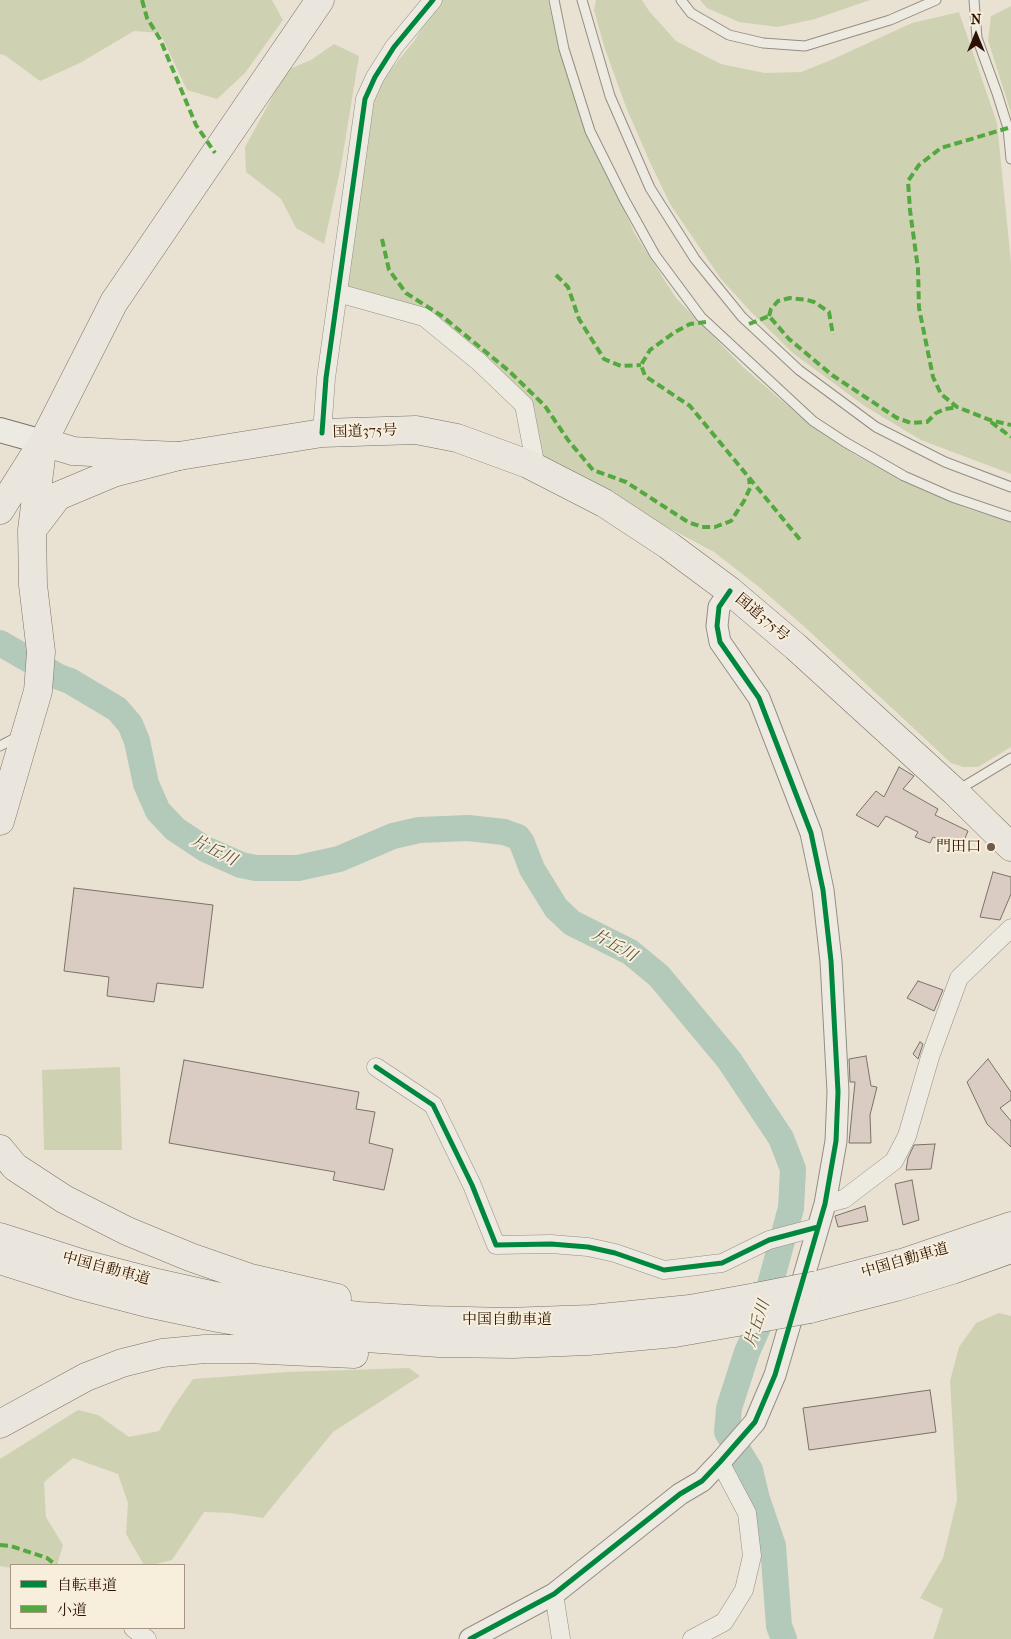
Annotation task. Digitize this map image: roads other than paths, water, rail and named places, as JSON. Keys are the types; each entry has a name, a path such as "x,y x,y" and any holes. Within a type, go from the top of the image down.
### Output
{"highway":[{"path":"0,510 43,442 114,302 320,0"},
{"name":"国道375号","path":"43,442 73,451 179,456 322,433 416,430 457,438 528,464 604,503 668,545 730,591 796,647 955,792 1011,847"},
{"path":"0,820 38,691 41,652 34,585 32,530 43,442"},
{"path":"32,530 58,496 113,473 179,456"},
{"path":"0,1149 15,1167 64,1200 128,1231 190,1257 250,1278 318,1294 376,1304 504,1314 690,1309"},
{"name":"中国自動車道","path":"814,1297 906,1262 1011,1226"},
{"name":"中国自動車道","path":"0,1238 84,1264 224,1298 360,1316 507,1322 591,1319 690,1309 752,1309"},
{"name":"中国自動車道","path":"0,1260 78,1285 147,1303 218,1318 307,1332 366,1338 439,1343 513,1344 588,1341 675,1333 752,1309 814,1297 896,1287 1011,1249"},
{"path":"0,1424 86,1377 122,1364 162,1353 205,1349 246,1349 369,1355 438,1355 606,1344 675,1333"}],"main road":[{"path":"0,430 43,442"}],"street":[{"path":"322,433 326,378 365,99 375,77 394,47 433,0"},
{"path":"338,293 424,317 479,362 524,405 536,468"},
{"path":"470,1639 554,1594 680,1494 702,1481 755,1422 775,1375 825,1204 836,1141 838,1092 831,961 823,890 811,833 759,698 720,642 717,626 719,607 730,591"},
{"path":"825,1204 844,1200 894,1161 907,1136 930,1057 959,978 1011,928"},
{"path":"376,1067 434,1105 472,1186 496,1245 551,1244 588,1247 614,1253 664,1270 722,1263 769,1240 818,1228"},
{"path":"692,1639 724,1622 744,1590 752,1556 747,1513 720,1462"},
{"path":"554,1594 561,1639"},
{"path":"134,1629 147,1639"}],"lane":[{"path":"554,0 564,49 590,131 655,255 701,317 814,421 829,432 904,476 952,497 1011,517"},
{"path":"582,0 610,96 650,188 695,259 742,317 799,370 876,427 945,462 1011,487"},
{"path":"681,0 691,13 729,35 763,43 805,46 890,20 936,0"},
{"path":"974,0 977,38 998,93 1008,128 1011,159"},
{"path":"0,746 26,732"},
{"path":"955,792 1011,758"}],"waterway":[{"name":"片丘川","path":"0,643 117,709 130,724 137,741 146,784 158,811 175,829 205,849 241,865 256,868 298,868 339,859 393,836 419,830 468,828 504,832 518,837 532,869 556,908 572,923 630,952 659,976 729,1060 781,1138 793,1169 791,1208 759,1325 747,1352 729,1408 727,1432 750,1470 757,1499 773,1546 779,1626 784,1639"}],"place":[{"name":"門田口","path":"991,847"}]}
